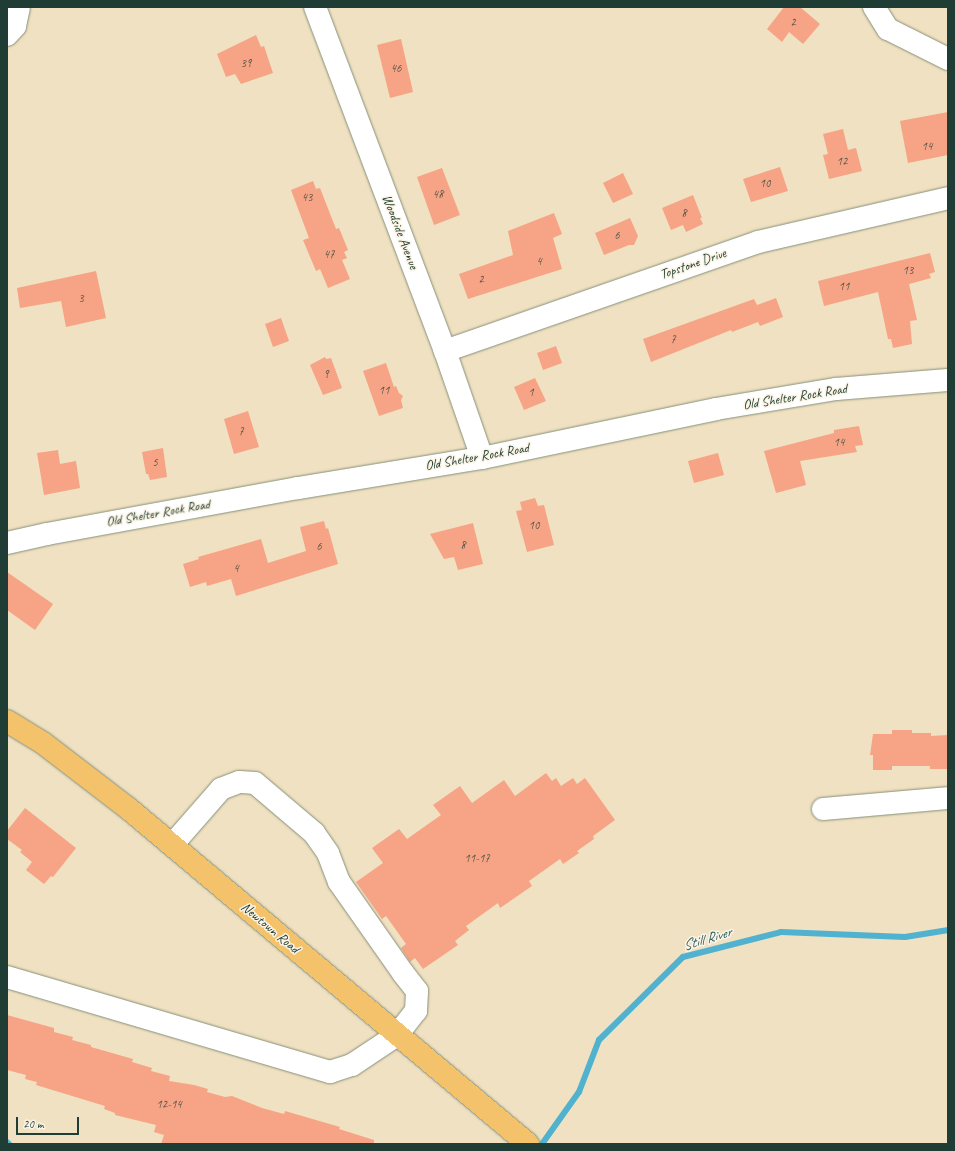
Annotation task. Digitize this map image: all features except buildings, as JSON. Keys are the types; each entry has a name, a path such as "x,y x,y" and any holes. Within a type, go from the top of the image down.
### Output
{"main road":[{"name":"Newtown Road","path":"7,721 43,743 129,809 528,1144"}],"street":[{"path":"7,35 15,26 19,7"},
{"name":"Woodside Avenue","path":"315,7 445,351 482,458"},
{"path":"874,7 888,29 948,59"},
{"name":"Topstone Drive","path":"445,351 758,242 843,224 948,198"},
{"name":"Old Shelter Rock Road","path":"7,543 55,532 298,488 482,458 716,409 836,389 948,380"},
{"path":"7,976 330,1072 352,1065 397,1035 416,1011 417,990 403,973 339,882 328,853 314,833 255,782 239,782 221,789 172,845"},
{"path":"823,809 948,798"}],"waterway":[{"name":"Still River","path":"542,1144 579,1092 599,1040 683,957 781,932 905,937 948,930"}]}
